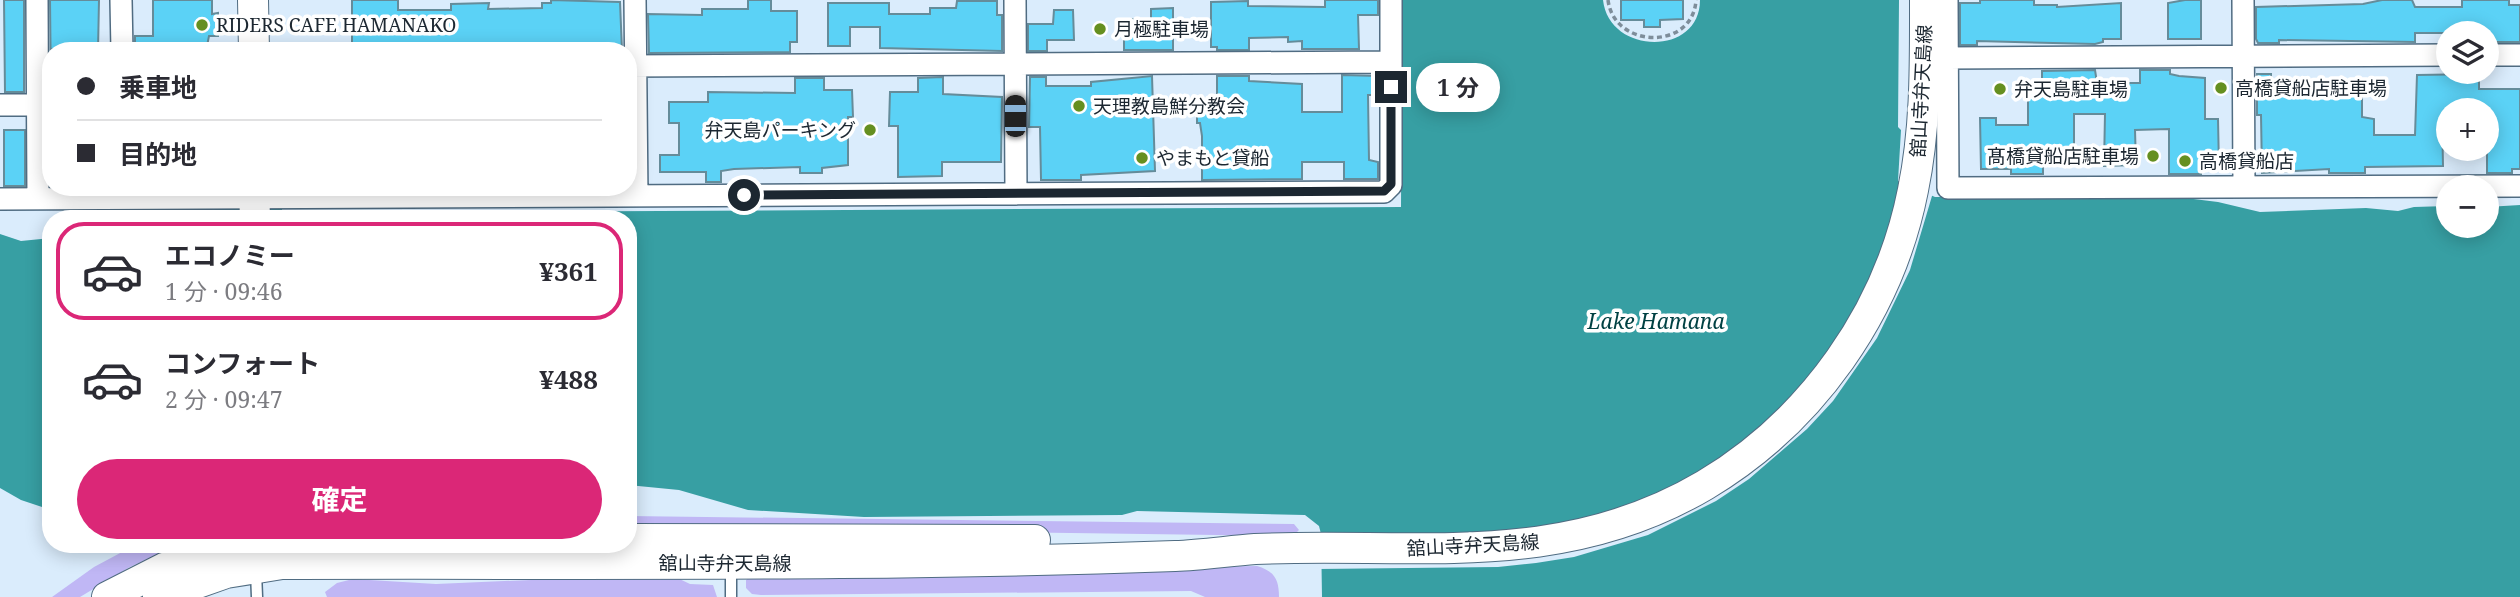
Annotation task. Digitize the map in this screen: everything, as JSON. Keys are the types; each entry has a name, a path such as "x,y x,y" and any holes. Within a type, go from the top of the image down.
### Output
{"main road":[{"path":"253,0 254,42"},
{"name":"舘山寺弁天島線","path":"637,540 946,539 1181,543 1256,549 1497,548 1570,538 1629,521 1706,484 1737,464 1793,416 1840,359 1866,318 1892,263 1914,183 1924,108 1925,0"},
{"name":"舘山寺弁天島線","path":"256,553 282,564 731,563 1001,560 1181,555 1256,549"},
{"name":"舘山寺弁天島線","path":"107,597 173,565 248,553"},
{"name":"舘山寺弁天島線","path":"158,597 199,581 252,553"}],"street":[{"path":"37,0 42,75"},
{"path":"121,0 122,42"},
{"path":"633,42 635,0"},
{"path":"1014,0 1016,194"},
{"path":"637,196 1384,191 1391,184 1391,0"},
{"path":"1947,0 1948,188 2520,186"},
{"path":"2243,0 2244,187"},
{"path":"1947,58 2436,55"},
{"path":"2499,55 2520,55"},
{"path":"637,66 1391,62"},
{"path":"0,105 42,105"},
{"path":"38,199 42,136"},
{"path":"0,199 80,196"},
{"path":"166,196 254,202 636,196"}],"lane":[{"path":"254,553 257,597"},
{"path":"731,563 731,597"}],"path":[{"path":"1608,0 1610,11 1620,25 1634,35 1651,39 1668,36 1683,26 1693,12 1696,0"}],"shaded area":[{"path":"637,516 1294,524 1299,530 1293,536 932,531 637,532"},
{"path":"120,553 160,553 130,567 80,597 52,597 94,567"},
{"path":"1257,566 1268,570 1274,577 1279,597 1205,597 1191,591 761,595 752,594 746,588 746,580 752,575"},
{"path":"669,574 690,584 713,585 717,597 327,597 325,592 337,583 353,579 436,584"}],"water":[{"name":"Lake Hamana","path":"1402,0 1603,0 1609,18 1621,31 1636,39 1654,42 1671,40 1686,32 1696,19 1700,0 1899,0 1898,127 1901,130 1898,181 1935,197 2169,196 2218,202 2260,212 2366,208 2398,211 2436,206 2436,238 2499,238 2499,206 2520,205 2520,597 1322,597 1321,534 1319,526 1305,515 1137,511 1122,515 864,517 748,510 679,490 637,486 637,211 1401,207"},
{"name":"Lake Hamana","path":"237,206 282,206 282,210 209,210"},
{"path":"0,234 21,241 42,239 42,507 21,500 0,488"}],"pier":[{"path":"1909,182 1933,192 1910,270 1877,338 1833,401 1807,429 1749,479 1716,501 1648,535 1574,557 1498,567 1318,569 1318,536 1497,534 1567,525 1635,504 1700,472 1729,453 1783,407 1829,352 1865,291"}],"building":[{"path":"4,0 24,0 24,92 5,92"},
{"path":"50,0 99,0 98,42 50,42"},
{"path":"153,0 212,0 212,14 218,13 218,36 209,36 208,42 135,42 135,36 153,36"},
{"path":"352,0 398,0 398,10 451,10 451,4 489,3 488,9 542,8 542,3 551,3 551,0 620,2 622,42 352,42"},
{"path":"748,0 771,0 771,11 797,11 797,42 790,42 790,52 649,53 648,14 702,15 702,9 748,9"},
{"path":"1325,0 1378,0 1378,15 1358,15 1359,49 1302,49 1302,41 1288,42 1288,37 1249,38 1249,50 1217,50 1217,47 1211,47 1211,2 1248,1 1248,6 1325,7"},
{"path":"1621,0 1683,0 1683,19 1660,20 1660,27 1644,27 1644,20 1621,20"},
{"path":"1980,0 2034,0 2034,5 2057,7 2121,3 2121,39 2103,39 2103,42 2095,44 1977,41 1977,45 1960,45 1960,3 1980,3"},
{"path":"2201,0 2201,39 2168,39 2168,3"},
{"path":"2382,0 2412,0 2415,7 2462,7 2462,0 2509,0 2509,5 2520,5 2520,42 2499,42 2499,21 2436,21 2436,33 2415,33 2415,42 2279,40 2279,43 2258,43 2256,39 2256,7 2363,4"},
{"path":"957,1 997,1 997,15 1002,15 1002,51 880,48 880,27 850,27 850,46 828,46 828,3 889,3 889,14 930,14 930,8 956,8"},
{"path":"1173,8 1173,50 1124,50 1124,19 1151,19 1151,9"},
{"path":"1054,10 1073,10 1074,40 1047,40 1047,51 1028,51 1028,24 1053,24"},
{"path":"2095,70 2097,83 2140,83 2140,70 2170,70 2170,74 2205,78 2205,119 2218,119 2219,168 2201,168 2201,174 2169,174 2169,129 2135,130 2136,165 2104,166 2105,114 2074,114 2074,161 2043,161 2043,174 2011,174 2011,169 1981,169 1980,118 1996,118 1996,125 2028,125 2028,81 2042,81 2042,71"},
{"path":"2257,74 2271,74 2271,81 2362,82 2362,117 2374,119 2374,135 2415,135 2417,75 2436,75 2436,84 2479,84 2479,89 2520,89 2520,169 2512,169 2512,173 2487,173 2487,161 2499,161 2499,98 2436,98 2436,161 2443,161 2443,166 2365,167 2365,173 2329,173 2329,169 2262,173 2261,115 2257,115"},
{"path":"1342,75 1378,76 1378,95 1368,95 1369,160 1378,162 1378,179 1344,179 1344,162 1302,162 1302,179 1202,180 1202,136 1200,123 1197,123 1197,104 1217,104 1217,76 1249,76 1249,81 1302,84 1302,112 1342,112"},
{"path":"1152,76 1155,171 1081,175 1081,180 1041,180 1040,127 1029,127 1030,77 1046,77 1046,86 1091,86 1091,82"},
{"path":"943,77 943,94 1002,97 1001,162 942,162 942,176 898,177 898,126 889,126 890,92 918,92 918,78"},
{"path":"795,78 824,78 824,90 852,90 853,117 848,117 848,165 822,168 822,173 800,173 800,167 734,169 721,171 721,182 706,182 706,172 660,172 660,155 679,155 679,123 669,123 669,102 708,102 708,92 795,93"},
{"path":"4,130 25,130 25,186 4,186"}],"place":[{"name":"RIDERS CAFE HAMANAKO","path":"202,25"},
{"name":"月極駐車場","path":"1100,29"},
{"name":"高橋貸船店駐車場","path":"2221,88"},
{"name":"弁天島駐車場","path":"2000,89"},
{"name":"天理教島鮮分教会","path":"1079,106"},
{"name":"弁天島パーキング","path":"870,130"},
{"name":"髙橋貸船店駐車場","path":"2153,156"},
{"name":"やまもと貸船","path":"1142,158"},
{"name":"高橋貸船店","path":"2185,161"}],"route":[{"path":"744,195 1384,191 1391,184 1391,87"}]}
